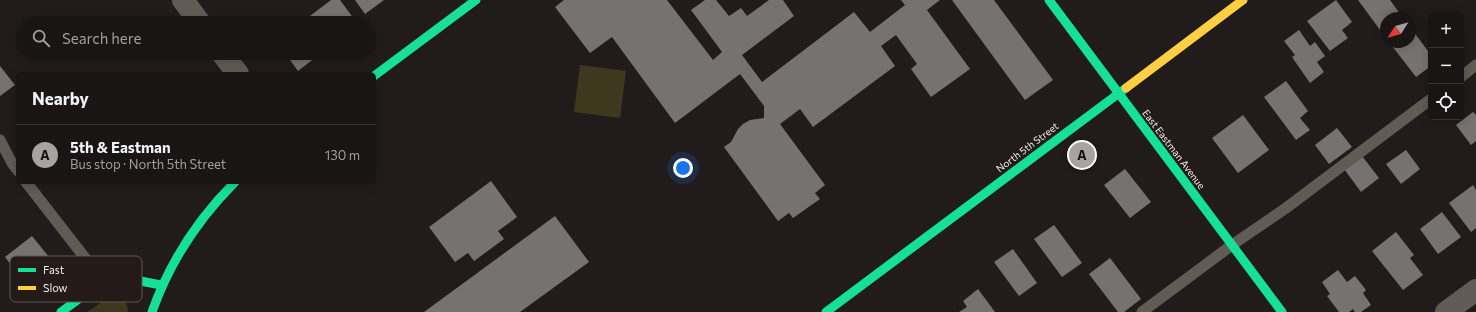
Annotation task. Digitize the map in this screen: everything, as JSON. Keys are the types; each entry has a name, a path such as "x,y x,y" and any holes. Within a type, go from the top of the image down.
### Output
{"main road":[{"path":"376,75 476,0"},
{"name":"East Eastman Avenue","path":"1049,0 1282,312"},
{"name":"North 5th Street","path":"826,312 1243,0"},
{"path":"152,312 161,285 178,250 207,211 233,184"},
{"path":"142,281 161,285"},
{"path":"61,312 75,302"}],"street":[{"path":"183,0 195,16"},
{"path":"227,60 236,72"},
{"path":"1446,312 1476,290"}],"lane":[{"path":"1464,75 1476,65"},
{"path":"1142,312 1232,244 1286,208 1428,101"},
{"path":"0,140 16,168"},
{"path":"28,184 84,256"}],"shaded area":[{"path":"580,65 626,71 620,118 574,112"},
{"path":"102,302 125,302 128,308 128,312 87,312"}],"building":[{"path":"331,0 340,0 352,16 310,16"},
{"path":"355,0 384,0 365,14"},
{"path":"564,0 667,0 713,60 722,52 691,10 705,0 716,0 729,16 741,8 747,16 769,0 783,0 794,16 742,55 762,82 854,12 870,32 905,5 901,0 940,0 927,10 970,69 931,97 911,69 917,64 896,35 881,46 895,66 813,127 800,109 780,124 825,185 815,193 820,199 793,218 789,213 778,221 724,147 731,142 738,129 743,124 750,120 764,118 764,106 740,74 675,123 612,37 590,53 555,7"},
{"path":"952,0 994,0 1053,80 1025,100"},
{"path":"1336,0 1352,22 1342,30 1348,38 1330,51 1307,21"},
{"path":"1358,0 1390,0 1399,12 1380,12 1380,30"},
{"path":"1299,30 1310,46 1315,42 1325,56 1317,62 1324,72 1310,83 1292,57 1295,55 1284,41"},
{"path":"1416,35 1428,51 1428,68 1416,77 1394,48 1416,48"},
{"path":"290,60 312,60 298,71"},
{"path":"0,66 15,85 0,96"},
{"path":"1286,81 1308,111 1300,118 1310,130 1296,140 1264,97"},
{"path":"1473,112 1476,115 1476,141 1471,145 1456,125"},
{"path":"1243,115 1269,150 1238,173 1212,138"},
{"path":"1337,128 1352,147 1329,164 1315,145"},
{"path":"1406,150 1420,169 1401,184 1386,164"},
{"path":"1362,156 1379,178 1361,192 1344,169"},
{"path":"1125,169 1151,202 1130,218 1104,185"},
{"path":"491,181 517,217 498,231 504,239 474,261 468,253 455,262 429,227"},
{"path":"1473,185 1476,190 1476,228 1471,232 1449,203"},
{"path":"1442,212 1461,237 1438,254 1420,229"},
{"path":"555,216 589,262 520,312 424,312"},
{"path":"1054,225 1082,263 1062,277 1034,239"},
{"path":"1396,232 1414,255 1410,258 1423,275 1403,290 1372,251"},
{"path":"32,236 48,256 10,256 10,263 5,257"},
{"path":"1013,249 1037,283 1019,296 994,262"},
{"path":"1110,258 1141,299 1124,312 1118,312 1089,274"},
{"path":"1338,270 1347,282 1355,276 1366,290 1363,293 1371,305 1361,312 1355,312 1353,309 1349,312 1339,312 1327,296 1330,294 1322,282"},
{"path":"978,289 995,312 959,312 967,307 963,301"}],"traffic: fast":[{"path":"376,75 476,0"},
{"path":"1049,0 1282,312"},
{"path":"826,312 1126,88"},
{"path":"152,312 167,276 186,242 221,196 233,184"},
{"path":"142,281 161,285"},
{"path":"61,312 75,302"}],"traffic: slow":[{"path":"1126,88 1243,0"}],"place":[{"name":"5th & Eastman","path":"1082,155"}]}
